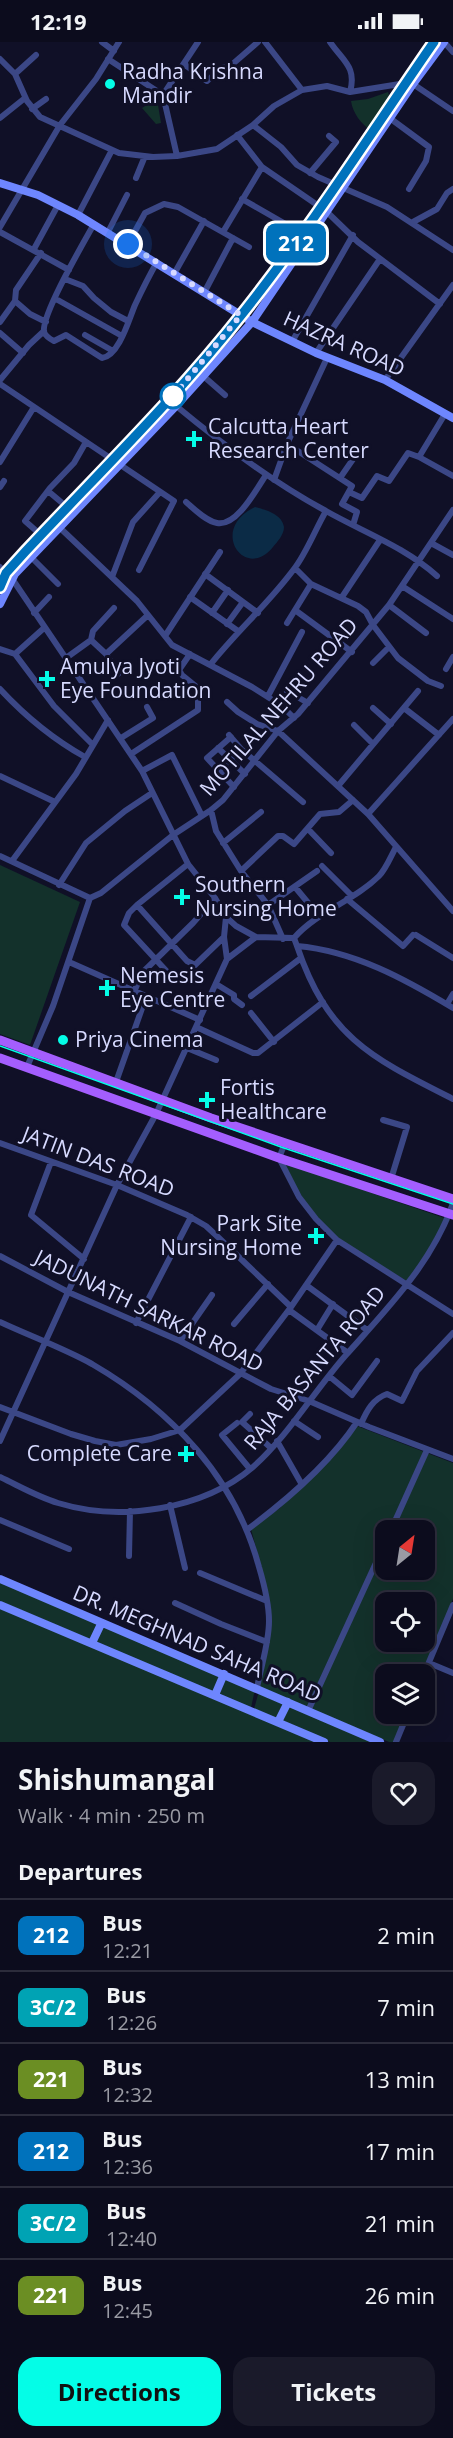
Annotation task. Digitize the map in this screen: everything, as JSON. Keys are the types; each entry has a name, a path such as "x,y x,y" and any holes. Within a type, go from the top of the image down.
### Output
{"main road":[{"path":"340,187 434,42"},
{"path":"200,372 391,119 409,83 444,42"},
{"name":"HAZRA ROAD","path":"0,183 21,189 78,215 252,322 327,358 385,380 449,416"},
{"path":"0,587 6,573 41,535 56,524 200,372 252,322 323,210"},
{"path":"6,573 15,574 31,557 68,507 117,462"},
{"path":"0,604 6,573"},
{"path":"0,1040 162,1100 453,1201"},
{"path":"0,1058 279,1158 451,1215"},
{"name":"DR. MEGHNAD SAHA ROAD","path":"0,1580 380,1742"},
{"name":"DR. MEGHNAD SAHA ROAD","path":"0,1605 324,1742"},
{"path":"92,1643 102,1624"},
{"path":"215,1695 224,1674"},
{"path":"278,1722 288,1702"}],"street":[{"path":"102,42 114,51"},
{"path":"0,227 60,125 120,42"},
{"path":"163,95 198,42"},
{"path":"184,64 207,81 223,67 228,68 258,42"},
{"path":"265,42 302,90"},
{"path":"330,42 354,78 350,92"},
{"path":"444,42 453,52"},
{"path":"15,74 36,55"},
{"path":"0,59 15,74 25,98 40,117 112,150 145,156 177,156 217,148 252,125 274,106 302,90 327,86 350,92 409,83 453,111"},
{"path":"108,59 163,95 177,156"},
{"path":"0,118 25,98"},
{"path":"32,109 46,99"},
{"path":"391,119 429,147 430,152 426,161 409,189"},
{"path":"252,125 281,147 297,165 387,207 453,250"},
{"path":"237,135 262,166 323,210 358,243 440,304"},
{"path":"310,172 336,142 329,136"},
{"path":"78,215 112,150"},
{"path":"136,178 145,156"},
{"path":"223,232 262,166"},
{"path":"412,222 437,209 447,193 453,189"},
{"path":"108,232 127,195"},
{"path":"242,199 303,234"},
{"path":"128,244 139,222 153,207 164,204 178,207 249,247"},
{"path":"34,249 58,205"},
{"path":"174,274 204,221"},
{"path":"94,224 64,279 44,331 0,382 174,501 139,570"},
{"path":"0,232 69,270"},
{"path":"293,340 353,236"},
{"path":"205,291 233,238"},
{"path":"0,322 15,301 15,290 41,253"},
{"path":"316,353 380,259"},
{"path":"44,331 48,339 54,341 66,335 102,358 106,358 122,336 157,262"},
{"path":"64,279 83,286 93,298 111,312 128,321"},
{"path":"385,380 453,286"},
{"path":"56,299 122,336"},
{"path":"15,301 30,314 46,322"},
{"path":"0,333 23,353"},
{"path":"85,335 113,351"},
{"path":"274,480 287,444 327,358"},
{"path":"200,372 225,395"},
{"path":"173,403 266,475 326,511 419,560 437,576"},
{"path":"0,462 34,407"},
{"path":"419,457 449,416"},
{"path":"41,535 25,521 74,463 86,442"},
{"path":"287,444 352,486 342,504 357,512 353,525"},
{"path":"340,478 358,452"},
{"path":"349,492 362,498 377,476 389,481 394,477 408,453 453,476"},
{"path":"186,502 214,522 226,522 248,503 266,475"},
{"path":"48,491 68,507"},
{"path":"112,577 133,522 160,492"},
{"name":"MOTILAL NEHRU ROAD","path":"90,898 101,893 173,835 211,810 234,787 278,731 294,718 352,652 389,605 453,510"},
{"path":"210,665 238,631 258,613 295,568 326,511"},
{"path":"56,524 112,577 148,615 172,645 268,696 294,718"},
{"path":"342,597 380,540"},
{"path":"431,543 453,555"},
{"path":"165,636 220,552"},
{"path":"31,557 58,585"},
{"path":"295,568 311,584 342,597 366,612 389,647 411,669 428,681 441,686"},
{"path":"6,573 142,771 188,864 215,898 226,917 236,926 256,937 294,938 319,916 379,876 396,847"},
{"path":"205,574 258,613"},
{"path":"287,623 311,584"},
{"path":"402,586 453,619"},
{"path":"212,613 228,590"},
{"path":"34,613 50,597"},
{"path":"190,597 238,631"},
{"path":"227,624 243,602"},
{"path":"389,605 426,633"},
{"path":"66,658 91,640 93,631 114,608"},
{"path":"295,610 352,652"},
{"path":"106,654 148,615"},
{"path":"15,654 44,628"},
{"path":"268,696 302,632"},
{"path":"91,640 106,654 118,674"},
{"path":"374,663 389,647"},
{"path":"0,649 15,654 54,706 93,745"},
{"path":"131,754 198,710 198,688 179,670 190,654"},
{"path":"446,669 453,657"},
{"path":"0,689 62,745 85,757"},
{"path":"338,786 418,690"},
{"path":"287,691 308,703"},
{"path":"227,702 258,724 278,731 338,786 368,814 453,911"},
{"path":"121,738 153,718 147,707"},
{"path":"373,708 391,724"},
{"path":"404,708 439,735"},
{"path":"368,814 453,719"},
{"path":"12,861 55,802 108,720"},
{"path":"354,725 373,744"},
{"path":"234,787 218,773 207,758 230,736 241,749 303,802"},
{"path":"218,748 245,774"},
{"path":"218,773 241,749"},
{"path":"142,771 172,755 202,816"},
{"path":"0,776 55,802"},
{"path":"59,885 86,843 152,793"},
{"path":"241,871 278,836 283,836 294,844 320,814 339,812 353,800"},
{"path":"211,810 216,831 241,871 268,905 283,939"},
{"path":"223,843 261,812"},
{"path":"308,829 331,854"},
{"path":"0,856 90,898 69,962 27,1067"},
{"path":"171,976 124,925 129,913 137,905 188,864"},
{"path":"268,905 320,868 403,946 415,935 453,958"},
{"path":"295,887 319,916"},
{"path":"134,992 142,973 215,898"},
{"path":"137,905 187,961 195,965 224,937"},
{"path":"226,917 224,937 227,959"},
{"path":"0,1442 117,1185 156,1114 227,959 256,937"},
{"path":"294,938 301,958 323,1002 348,1035 380,1061 453,1099"},
{"path":"297,946 343,955 380,968 450,1006 453,994"},
{"path":"251,996 301,958"},
{"path":"69,962 200,1020"},
{"path":"216,984 234,995 234,999 242,1005"},
{"path":"116,1082 146,997"},
{"path":"196,1027 253,1053 263,1050 274,1042 323,1002"},
{"path":"251,1013 274,1042"},
{"path":"187,1048 216,1060"},
{"path":"383,1120 407,1127 391,1179"},
{"name":"JATIN DAS ROAD","path":"0,1143 117,1185 191,1217 206,1226 290,1309 348,1353"},
{"path":"285,1143 279,1158 299,1197 316,1219 337,1240 453,1314"},
{"path":"51,1162 31,1215 84,1259"},
{"name":"RAJA BASANTA ROAD","path":"0,1477 57,1503 83,1509 130,1511 170,1505 196,1498 225,1486 249,1469 271,1448 407,1284 430,1253 451,1215 453,1201"},
{"path":"136,1323 191,1217"},
{"path":"0,1407 95,1442 116,1444 151,1439 180,1430 240,1374 290,1309 337,1240"},
{"name":"JADUNATH SARKAR ROAD","path":"0,1256 68,1292 180,1341 271,1389 309,1401 453,1459"},
{"path":"234,1324 267,1284"},
{"path":"306,1285 367,1330"},
{"path":"180,1341 212,1295"},
{"path":"317,1330 333,1304"},
{"path":"0,1322 91,1364 151,1405 180,1430 225,1486 248,1529 267,1601 267,1642 257,1688"},
{"path":"248,1529 279,1506 330,1458 378,1397 387,1394 402,1401 417,1371 453,1333"},
{"path":"329,1376 352,1395 377,1361"},
{"path":"250,1414 242,1422 271,1448"},
{"path":"294,1421 318,1437"},
{"path":"237,1423 222,1435 249,1469"},
{"path":"277,1441 301,1483"},
{"path":"396,1520 427,1450"},
{"path":"170,1505 185,1568"},
{"path":"129,1556 130,1511"},
{"path":"0,1520 69,1549"},
{"path":"308,1711 375,1565"},
{"path":"200,1573 267,1601"},
{"path":"175,1603 267,1642"},
{"path":"453,1605 429,1663 453,1673"},
{"path":"398,1742 404,1724"}],"green space":[{"path":"388,92 391,101 371,131 358,118 351,101 368,99"},
{"path":"155,100 161,123 156,124 142,108"},
{"path":"0,865 80,902 30,1045 0,1034"},
{"path":"284,1163 450,1220 407,1281 361,1254 328,1229 309,1207"},
{"path":"357,1426 453,1463 453,1599 435,1643 435,1592 375,1592 375,1652 431,1652 426,1664 375,1664 375,1724 401,1724 394,1742 389,1742 260,1687 269,1643 265,1581 251,1529 280,1508 301,1483"},
{"path":"0,1581 255,1689 251,1708 0,1601"},
{"path":"0,1605 320,1742 0,1742"},
{"path":"259,1691 378,1742 330,1742 254,1709"}],"water":[{"path":"255,507 277,516 283,523 284,530 273,547 262,556 252,559 243,556 236,548 233,539 234,527 241,516"}],"tram line":[{"path":"0,1046 281,1147 453,1204"}],"bus line":[{"name":"212","path":"0,587 6,573 170,400 241,315 332,194 434,42"}],"place":[{"name":"Radha Krishna Mandir","path":"110,84"},
{"name":"Calcutta Heart Research Center","path":"194,439"},
{"name":"Amulya Jyoti Eye Foundation","path":"47,679"},
{"name":"Southern Nursing Home","path":"182,897"},
{"name":"Nemesis Eye Centre","path":"107,988"},
{"name":"Priya Cinema","path":"63,1040"},
{"name":"Fortis Healthcare","path":"207,1100"},
{"name":"Park Site Nursing Home","path":"316,1236"},
{"name":"Complete Care","path":"186,1454"}],"route":[{"path":"128,244 241,315 170,400 173,396"}]}
